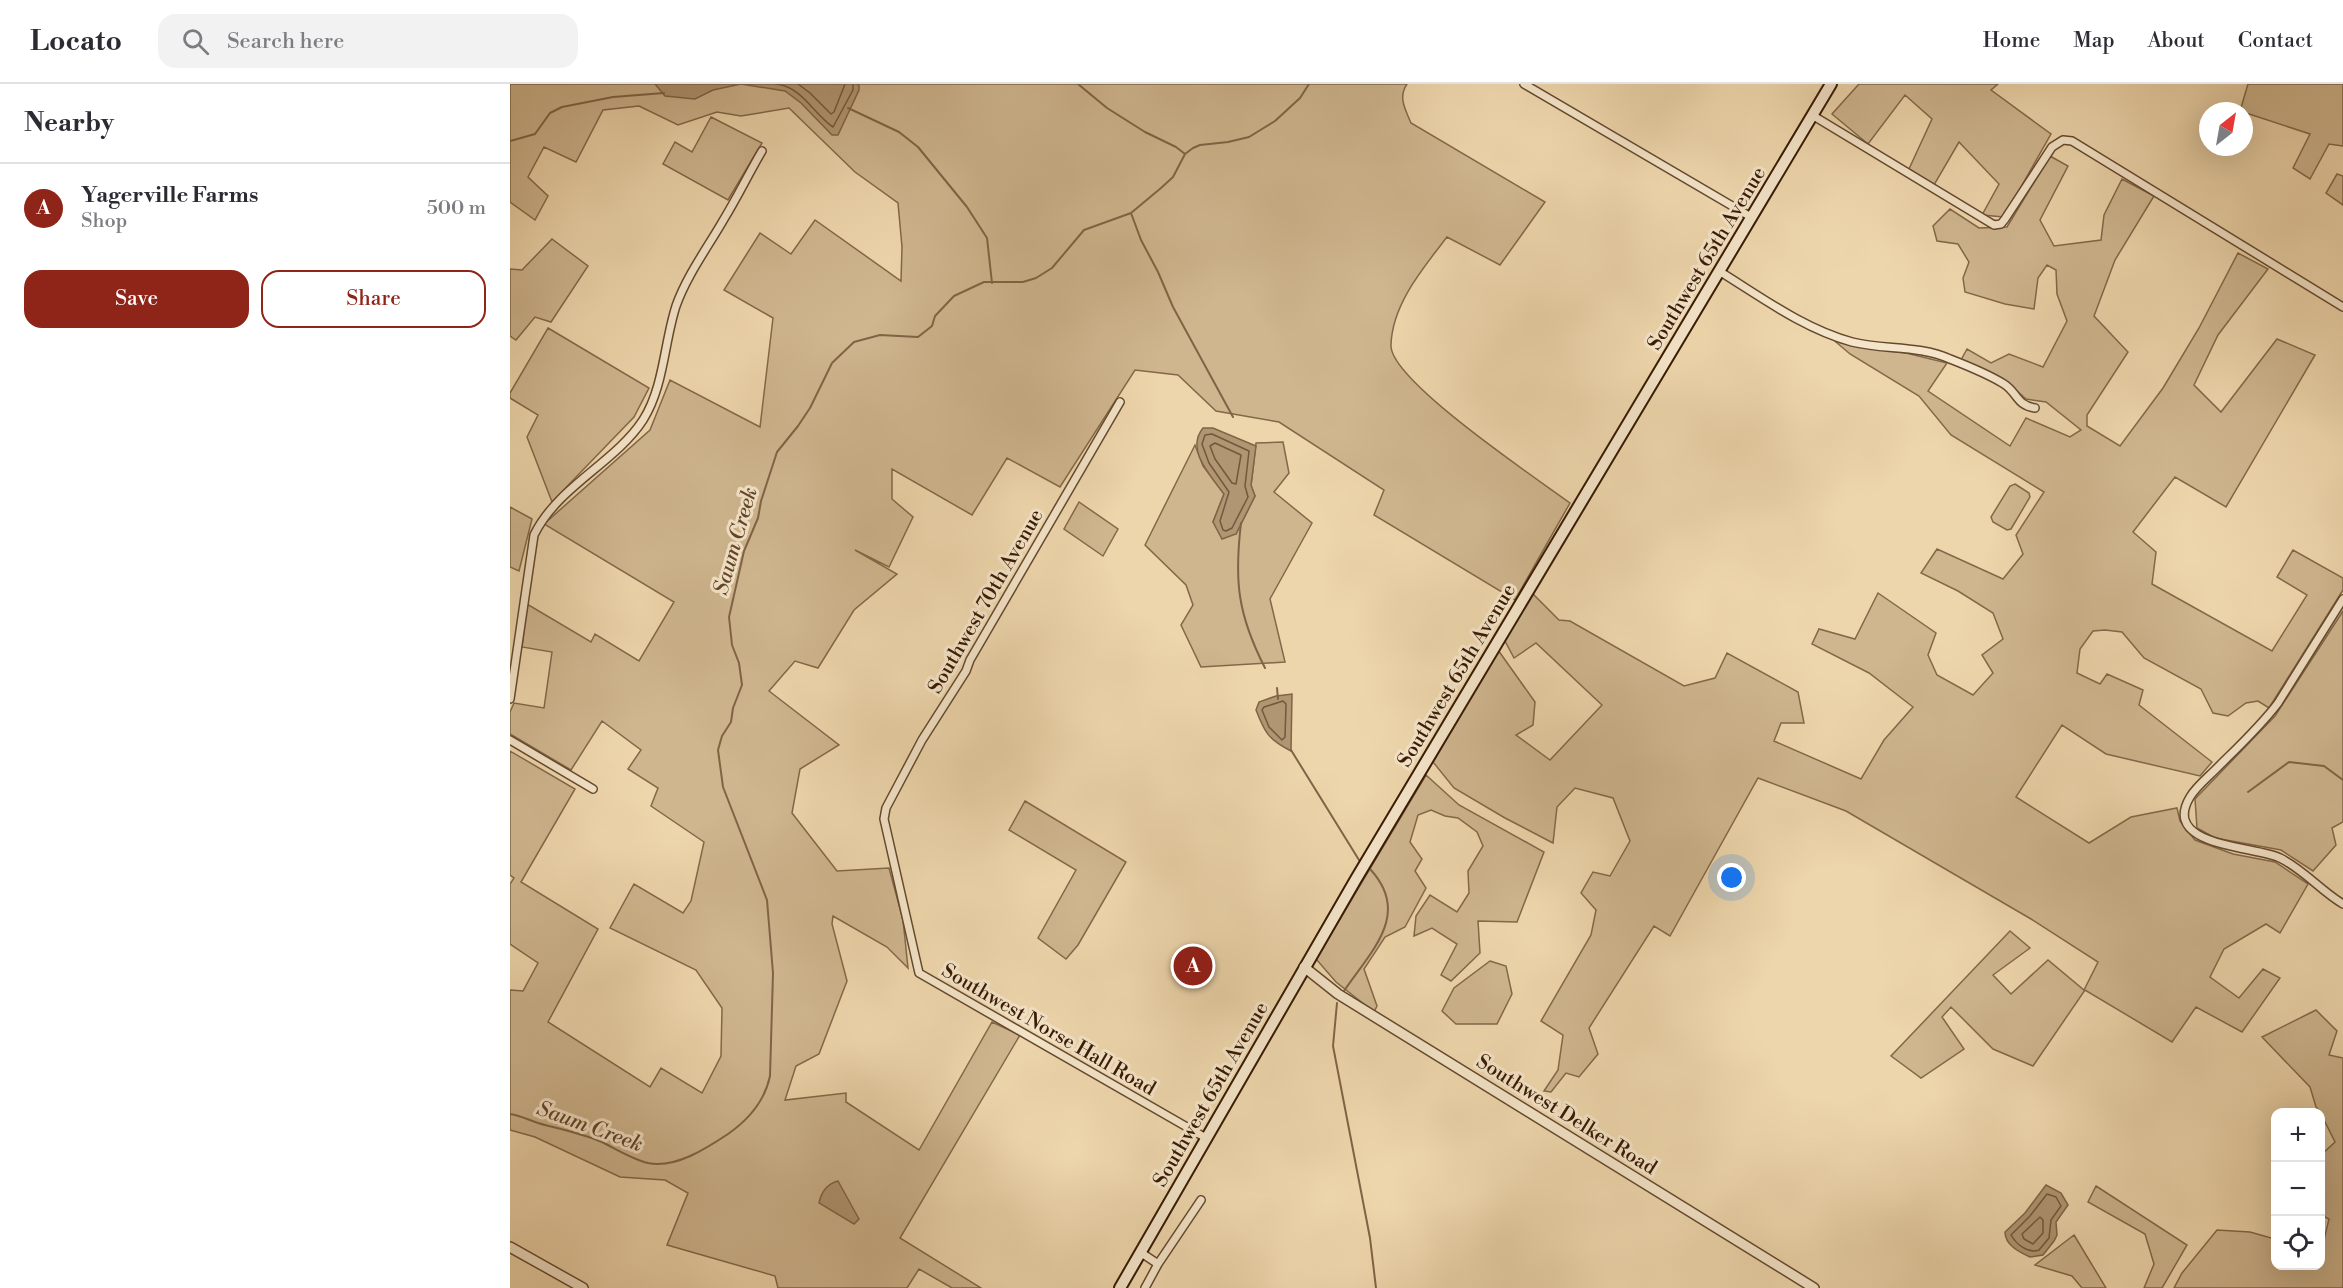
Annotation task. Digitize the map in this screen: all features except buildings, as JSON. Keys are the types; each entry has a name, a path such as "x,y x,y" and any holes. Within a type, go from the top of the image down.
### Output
{"main road":[{"name":"Southwest 65th Avenue","path":"1120,1288 1304,967 1831,84"}],"street":[{"path":"1524,84 1752,217"},
{"path":"1812,115 1994,225 2001,224 2005,219 2052,147 2062,140 2072,141 2343,307"},
{"path":"510,699 534,535 541,521 553,506 628,438 643,420 656,390 669,331 685,285 762,151"},
{"path":"1719,271 1816,328 1850,341 1873,346 1911,348 1941,355 2003,383 2025,407 2035,408"},
{"name":"Southwest 70th Avenue","path":"884,819 886,808 922,740 966,671 970,660 1120,402"},
{"path":"2343,599 2278,703 2196,789 2187,804 2185,813 2189,826 2198,836 2209,841 2264,852 2282,859 2325,893 2343,904"},
{"path":"510,741 593,789"},
{"name":"Southwest Norse Hall Road","path":"884,819 919,973 1206,1138"},
{"name":"Southwest Delker Road","path":"1304,967 1338,994 1814,1288"},
{"path":"1145,1288 1158,1264 1201,1200"},
{"path":"510,1247 583,1288"},
{"path":"1140,1252 1158,1264"}],"shaded area":[{"path":"510,84 1407,84 1403,98 1411,123 1545,202 1500,265 1447,237 1419,274 1403,301 1397,315 1391,345 1397,361 1414,381 1439,404 1499,452 1570,503 1515,600 1374,515 1384,490 1279,422 1216,411 1178,375 1135,370 1060,487 1007,458 972,515 892,469 892,499 913,517 889,567 855,550 897,574 854,610 818,668 795,661 769,691 839,745 800,769 792,813 837,871 889,868 903,920 908,968 887,947 833,916 832,924 847,981 819,1054 796,1066 785,1100 846,1093 846,1102 919,1150 992,1022 1020,1035 900,1238 981,1288 952,1288 919,1269 907,1288 778,1288 775,1276 667,1245 688,1193 665,1180 620,1177 535,1137 510,1130 510,990 523,991 538,963 510,944 510,884 514,878 510,875 510,751 575,789 521,882 598,929 548,1022 650,1087 661,1068 702,1093 721,1056 722,1008 696,970 610,928 634,884 683,913 691,901 704,842 651,806 658,788 628,769 641,750 602,721 571,770 510,734 510,712 514,703 544,708 552,652 522,647 527,604 591,642 595,634 639,661 674,602 544,524 650,430 670,380 760,427 773,318 724,290 760,233 791,254 815,220 901,281 902,247 898,203 855,172 789,108 741,116 717,112 678,125 639,106 603,110 576,162 544,147 528,177 548,196 535,220 510,202"},
{"path":"1859,84 1998,84 1991,90 2051,134 2004,217 1982,215 1999,184 1959,142 1934,185 1909,169 1932,119 1905,95 1868,144 1832,114"},
{"path":"2248,84 2343,84 2343,146 2329,144 2310,179 2293,168 2310,134 2253,115 2253,102 2243,102"},
{"path":"711,117 762,143 728,200 663,164 675,142 692,152"},
{"path":"2050,156 2068,166 2040,220 2054,246 2101,240 2104,215 2122,179 2154,196 2115,260 2094,316 2128,352 2087,415 2087,426 2120,446 2163,388 2199,328 2238,253 2268,269 2218,335 2194,385 2221,412 2277,339 2315,355 2226,507 2175,477 2133,532 2156,552 2152,584 2272,651 2307,595 2277,577 2293,550 2343,578 2343,590 2269,708 2258,701 2246,703 2228,716 2213,713 2201,689 2144,658 2122,632 2093,631 2080,649 2077,673 2100,684 2107,674 2143,690 2139,705 2212,762 2200,776 2106,754 2062,725 2016,797 2089,843 2131,817 2177,808 2180,821 2195,840 2233,854 2275,862 2308,884 2280,933 2266,924 2224,949 2210,977 2239,998 2263,969 2280,978 2242,1032 2196,1007 2172,1042 2085,990 2033,1066 1993,1049 1951,1007 1942,1017 1964,1049 1921,1078 1891,1056 2010,931 2030,948 1993,975 2011,994 2048,960 2084,990 2098,962 2031,919 1846,811 1758,778 1670,936 1654,926 1589,1028 1598,1054 1579,1077 1566,1073 1551,1092 1544,1091 1558,1070 1563,1035 1541,1021 1591,935 1596,910 1581,893 1593,872 1610,876 1630,841 1613,798 1575,788 1557,807 1553,843 1454,788 1433,762 1498,650 1535,702 1533,725 1516,735 1550,760 1602,705 1536,643 1514,658 1505,641 1532,593 1559,620 1570,621 1684,686 1715,678 1727,653 1798,692 1804,723 1781,723 1774,741 1861,779 1884,740 1913,707 1869,673 1812,644 1819,629 1855,639 1878,593 1936,633 1928,655 1937,675 1973,695 1993,673 1982,655 2003,639 1993,613 1958,591 1921,573 1937,549 2003,579 2023,554 2016,535 2044,492 1951,435 1919,396 1850,354 1830,337 1867,348 1906,353 1947,363 1928,391 2010,446 2026,418 2070,437 2081,430 2046,402 2026,399 2007,382 1961,360 1967,349 1991,363 2009,354 2043,367 2067,321 2057,294 2056,270 2047,265 2038,278 2034,309 2005,304 1965,292 1963,278 1969,262 1958,244 1937,241 1933,226 1950,209 1979,228 2007,227"},
{"path":"2337,174 2343,176 2343,205 2326,193"},
{"path":"552,239 588,266 551,322 535,317 516,340 510,336 510,269 522,270"},
{"path":"548,328 649,388 634,417 552,502 527,437 538,415 510,398 510,393"},
{"path":"1283,442 1289,473 1274,492 1312,523 1270,599 1285,662 1201,667 1181,625 1193,605 1186,585 1145,545 1195,445 1203,466 1224,494 1213,522 1236,534 1255,496 1251,486 1256,443"},
{"path":"2015,484 2029,493 2030,497 2011,529 2007,530 1993,522 1991,517 2010,486"},
{"path":"1079,502 1118,529 1103,556 1064,529"},
{"path":"510,507 532,519 519,571 510,567"},
{"path":"2343,611 2343,822 2332,828 2336,845 2313,871 2281,850 2215,838 2197,828 2195,799 2275,716"},
{"path":"1426,775 1459,805 1544,852 1517,922 1478,921 1480,953 1451,981 1441,975 1457,944 1432,928 1414,936 1416,916 1430,895 1457,912 1469,893 1468,871 1483,846 1477,832 1458,818 1431,810 1418,815 1410,842 1422,859 1415,871 1426,888 1405,927 1385,937 1364,969 1377,1006 1374,1012 1336,982 1316,959"},
{"path":"1025,801 1126,862 1078,945 1066,959 1038,938 1076,870 1009,830"},
{"path":"1490,961 1506,966 1512,994 1497,1024 1456,1024 1442,1011 1454,988"},
{"path":"2316,1010 2337,1031 2329,1055 2343,1058 2343,1288 2174,1288 2182,1273 2217,1230 2250,1232 2271,1238 2271,1270 2325,1270 2325,1236 2329,1219 2325,1217 2325,1151 2335,1142 2325,1122 2325,1108 2317,1108 2310,1087 2262,1037"},
{"path":"2096,1186 2187,1245 2162,1288 2144,1288 2154,1264 2145,1234 2088,1202"},
{"path":"2074,1235 2106,1288 2082,1288 2072,1276 2035,1265"}],"water":[{"path":"655,84 741,84 713,90 695,99 665,96"},
{"path":"741,84 856,84 859,85 859,90 838,135 832,135 801,103 785,91"},
{"path":"1203,428 1213,428 1256,446 1251,485 1255,496 1236,534 1222,539 1213,522 1224,494 1198,454 1198,436"},
{"path":"1292,694 1291,751 1268,735 1256,710 1259,702 1276,696"},
{"path":"838,1181 859,1219 854,1224 819,1203 825,1189"},
{"path":"2046,1185 2061,1193 2068,1205 2056,1222 2057,1235 2054,1241 2043,1255 2030,1257 2007,1241 2005,1232 2025,1213"}],"waterway":[{"name":"Saum Creek","path":"1078,84 1107,108 1185,154"},
{"name":"Saum Creek","path":"510,1114 574,1132 648,1163 669,1163 690,1156 728,1134 749,1116 768,1085 773,973 767,900 723,787 718,750 722,736 731,722 733,708 742,685 739,663 732,645 729,617 744,551 758,518 761,501 777,452 810,408 832,363 854,342 880,335 918,337 932,326 935,316 954,296 984,282 1023,282 1036,278 1052,268 1084,230 1131,213 1173,177 1185,154 1193,148 1249,137 1275,121 1300,98 1309,84"},
{"path":"510,141 535,134 550,113 562,107 613,97 664,93"},
{"path":"848,108 899,132 918,147 967,207 987,238 992,283"},
{"path":"1131,213 1141,240 1173,307 1233,417"},
{"path":"1241,523 1238,563 1240,598 1249,631 1265,668"},
{"path":"1277,688 1278,699"},
{"path":"1291,750 1359,860"},
{"path":"2248,792 2289,762 2324,766 2343,780"},
{"path":"1344,991 1375,947 1383,932 1387,917 1387,901 1382,886 1370,869"},
{"path":"1337,1003 1333,1046 1370,1238 1376,1288"}],"place":[{"name":"Yagerville Farms","path":"1193,966"}]}
